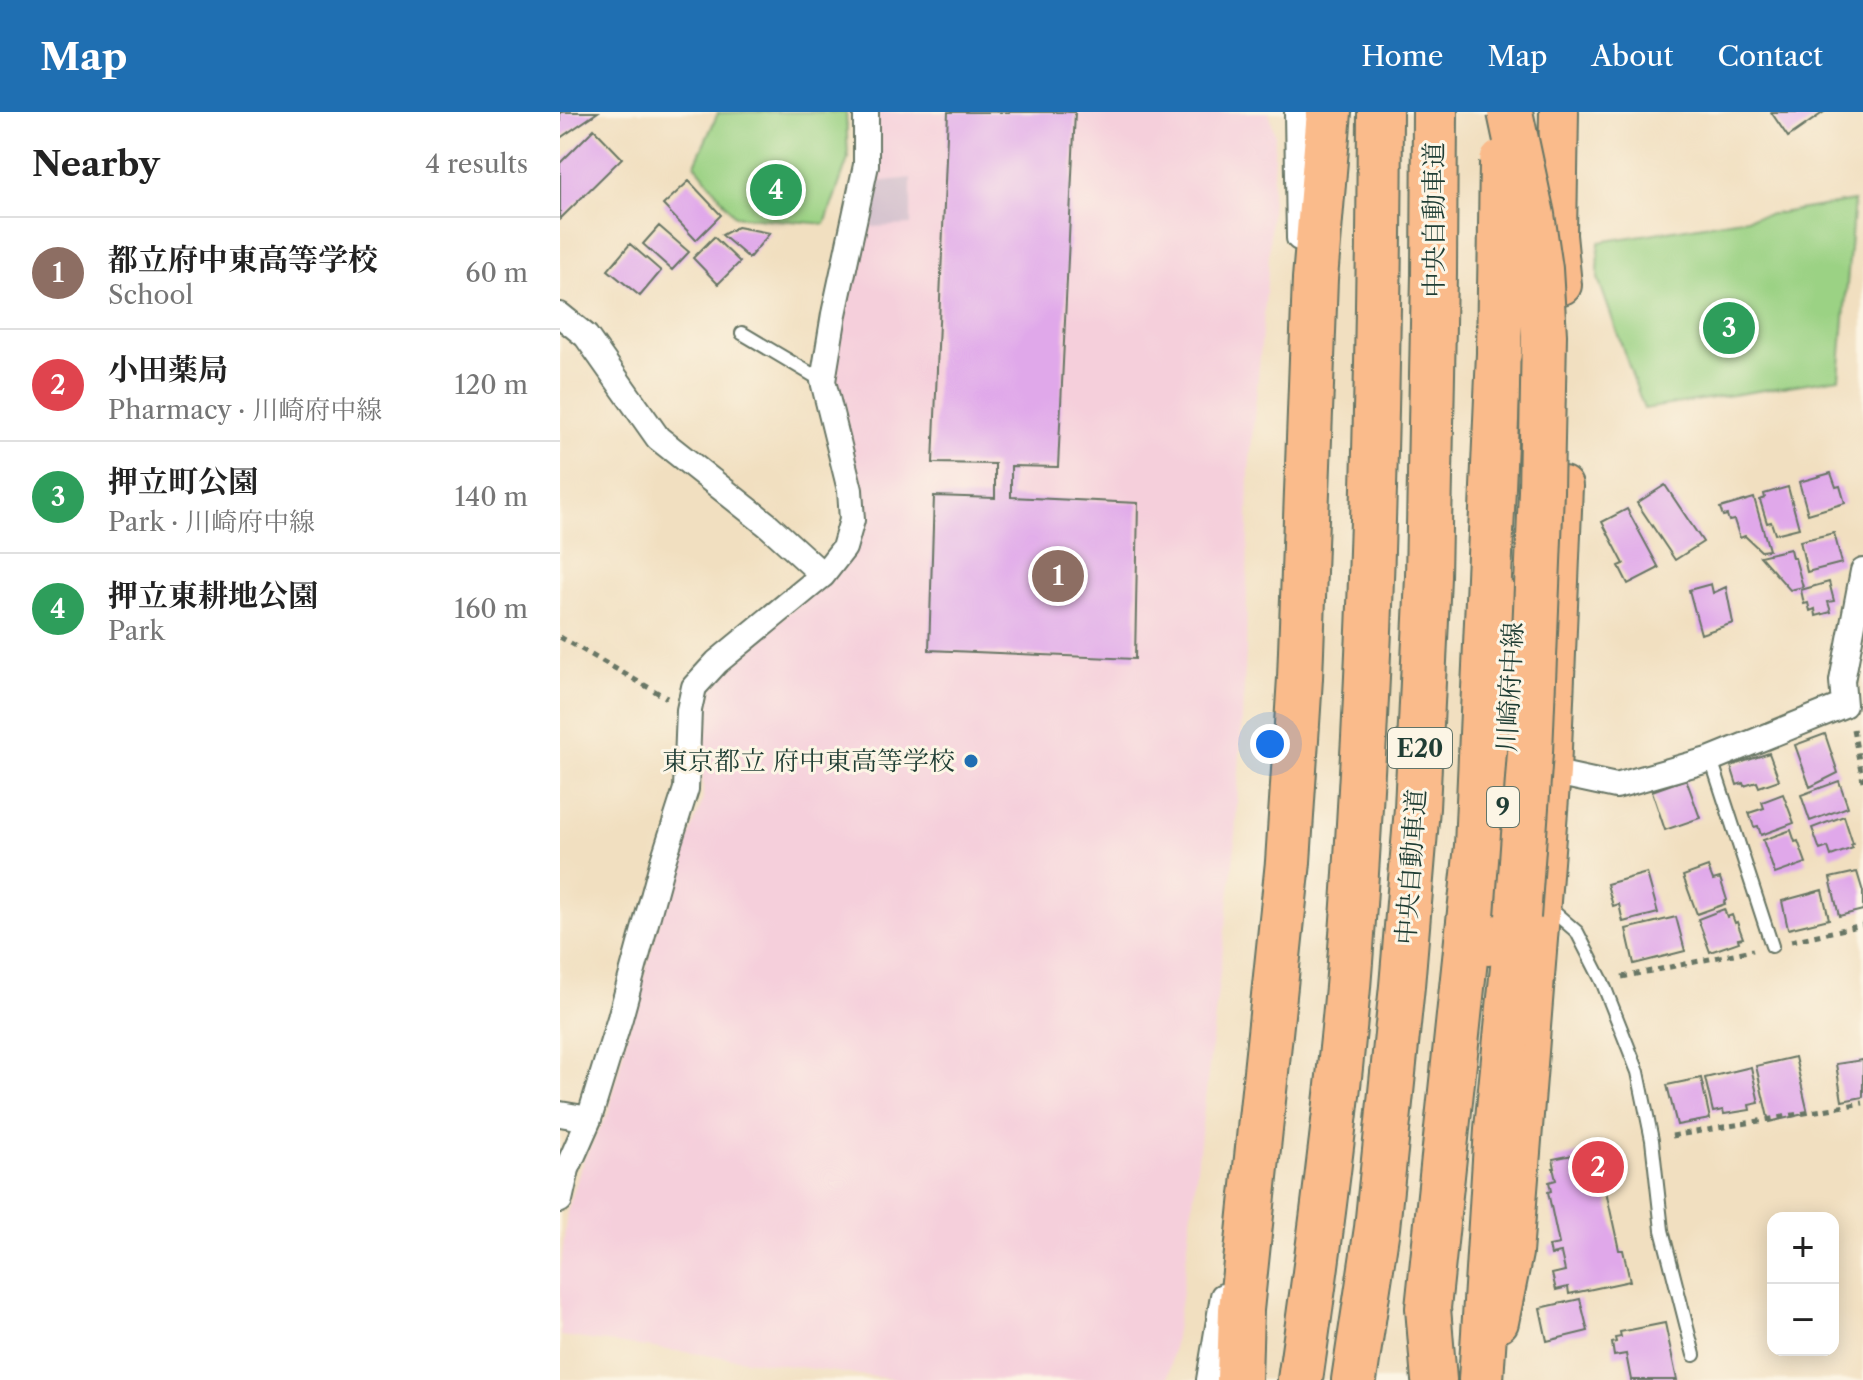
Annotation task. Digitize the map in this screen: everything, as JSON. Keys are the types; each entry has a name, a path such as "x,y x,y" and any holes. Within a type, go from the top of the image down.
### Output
{"highway":[{"path":"1239,1380 1241,1310 1288,862 1300,678 1315,279 1329,112"},
{"name":"中央自動車道","path":"1300,1380 1323,1222 1348,986 1360,803 1372,581 1380,271 1380,112"},
{"name":"中央自動車道","path":"1354,1380 1377,1228 1417,808 1428,577 1435,112"},
{"path":"1434,1380 1428,1308 1477,846 1499,353 1502,112"},
{"path":"1482,1380 1497,1129 1530,909 1531,736 1541,491 1544,335 1540,269 1510,112"}],"main road":[{"name":"川崎府中線","path":"1530,909 1551,772 1560,562 1563,311 1557,235 1559,112"},
{"name":"川崎府中線","path":"1442,1380 1444,1308 1501,835 1518,561 1525,339 1529,314 1557,235"},
{"path":"1518,561 1560,562"}],"street":[{"path":"560,1200 567,1169 589,1119 620,1018 686,789 689,710 694,687 717,662 823,575 844,548 852,520 850,490 823,381 866,165 866,112"},
{"path":"1209,1380 1235,1228 1274,845 1296,404 1300,257 1297,112"},
{"path":"560,315 586,336 658,438 769,526 823,575"},
{"path":"1551,772 1616,786 1711,759 1844,705 1842,681 1863,571"},
{"path":"560,1114 589,1119"}],"lane":[{"path":"742,333 823,381"},
{"path":"1711,759 1772,946"},
{"path":"1530,909 1577,932 1602,981 1638,1072 1652,1140 1662,1230 1694,1355"}],"path":[{"path":"560,637 689,710"},
{"path":"1844,705 1855,734 1863,781"},
{"path":"1602,981 1863,925"},
{"path":"1652,1140 1863,1103"}],"shaded area":[{"name":"東京都立 府中東高等学校","path":"876,112 1269,112 1275,134 1268,272 1249,471 1246,651 1234,855 1183,1286 1168,1380 899,1380 561,1336 560,1274 567,1212 583,1161 609,1111 660,920 703,799 701,723 712,685 849,558 864,522 846,424 836,396 837,353 865,233 876,156"},
{"path":"911,178 911,225 872,227 877,182"}],"green space":[{"path":"846,112 848,159 825,224 735,216 695,164 718,113"},
{"path":"1854,201 1839,378 1644,409 1598,278 1599,242"}],"building":[{"path":"560,112 598,112 560,138"},
{"path":"948,112 1075,112 1058,467 1011,466 1011,497 1138,503 1135,659 929,650 934,496 995,498 995,464 933,463"},
{"path":"1771,112 1824,112 1788,137"},
{"path":"594,129 622,158 560,219 560,163"},
{"path":"689,181 721,215 696,240 663,205"},
{"path":"659,226 689,252 672,270 643,244"},
{"path":"737,227 770,233 749,258 722,235"},
{"path":"714,237 740,262 718,284 693,258"},
{"path":"630,244 661,271 640,296 608,270"},
{"path":"1831,473 1836,487 1840,486 1845,503 1808,514 1799,482"},
{"path":"1665,485 1703,542 1675,560 1637,503"},
{"path":"1788,487 1799,528 1775,534 1771,522 1767,523 1760,500 1765,498 1764,494"},
{"path":"1754,498 1769,550 1761,551 1745,536 1740,538 1734,520 1729,521 1727,515 1723,516 1720,508"},
{"path":"1627,509 1659,568 1628,584 1619,566 1624,564 1602,522"},
{"path":"1834,533 1842,563 1807,572 1800,541"},
{"path":"1790,549 1803,587 1790,590 1760,556"},
{"path":"1829,582 1834,601 1828,602 1831,612 1816,616 1815,609 1810,611 1808,603 1804,604 1801,590"},
{"path":"1711,584 1713,593 1726,587 1733,623 1701,634 1689,590"},
{"path":"1825,734 1838,773 1810,787 1795,745"},
{"path":"1769,753 1779,780 1759,787 1757,782 1737,785 1731,766"},
{"path":"1686,779 1700,818 1665,830 1652,791"},
{"path":"1839,781 1848,807 1810,821 1801,795"},
{"path":"1783,794 1794,823 1761,835 1749,813 1764,808 1762,802"},
{"path":"1844,816 1853,848 1831,856 1828,847 1820,850 1812,828"},
{"path":"1791,830 1806,863 1775,874 1763,840"},
{"path":"1708,867 1713,880 1720,878 1727,900 1725,904 1697,914 1683,876"},
{"path":"1857,872 1863,892 1863,910 1839,916 1830,878"},
{"path":"1647,873 1658,913 1623,922 1619,904 1613,906 1607,884"},
{"path":"1822,890 1829,919 1788,929 1782,901"},
{"path":"1724,909 1727,917 1732,915 1737,922 1743,938 1710,952 1698,919"},
{"path":"1676,917 1685,951 1634,964 1626,929"},
{"path":"1795,1057 1808,1113 1769,1122 1756,1066"},
{"path":"1863,1060 1863,1097 1842,1101 1836,1064"},
{"path":"1751,1067 1759,1103 1749,1105 1750,1110 1724,1114 1723,1110 1713,1112 1705,1078"},
{"path":"1701,1078 1710,1119 1677,1125 1667,1085"},
{"path":"1597,1150 1619,1250 1623,1250 1630,1281 1569,1294 1568,1287 1556,1290 1552,1274 1565,1271 1561,1253 1551,1255 1549,1246 1559,1244 1548,1192 1551,1191 1549,1182 1556,1180 1553,1159"},
{"path":"1580,1299 1588,1331 1547,1341 1540,1308"},
{"path":"1665,1323 1677,1380 1631,1380 1626,1354 1614,1356 1612,1343 1616,1342 1615,1338 1621,1337 1620,1332"}],"place":[{"name":"押立東耕地公園","path":"776,190"},
{"name":"押立町公園","path":"1729,328"},
{"name":"都立府中東高等学校","path":"1058,576"},
{"name":"東京都立 府中東高等学校","path":"971,761"},
{"name":"小田薬局","path":"1598,1167"}]}
